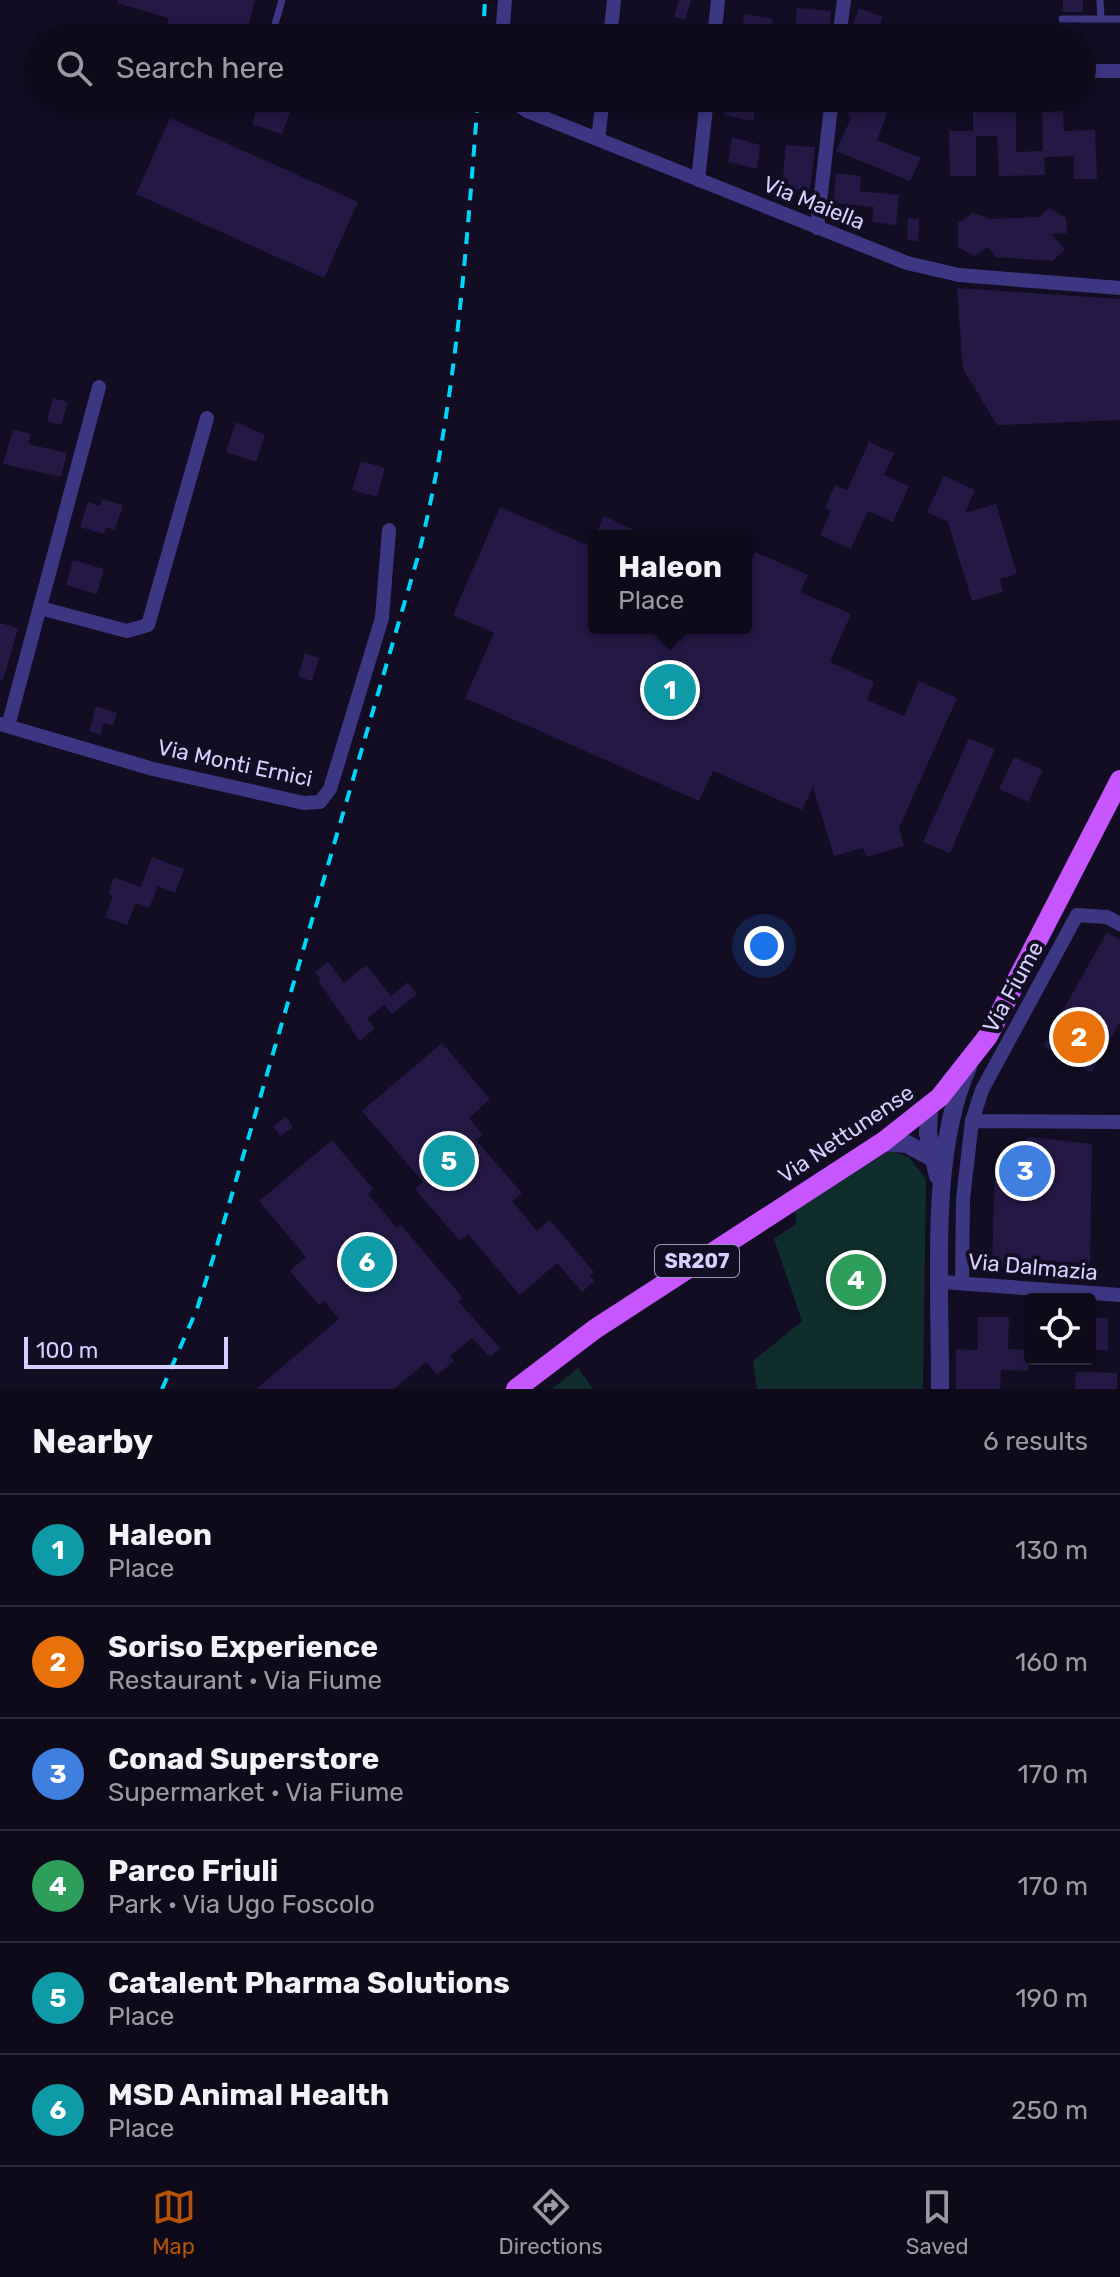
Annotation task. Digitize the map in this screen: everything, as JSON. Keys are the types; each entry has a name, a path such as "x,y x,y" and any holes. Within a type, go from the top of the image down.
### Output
{"main road":[{"name":"Via Nettunense","path":"516,1389 624,1310 883,1142 929,1108 971,1060 1020,977 1120,780"}],"street":[{"path":"503,24 505,0"},
{"path":"611,24 614,0"},
{"path":"715,24 718,0"},
{"path":"841,24 844,0"},
{"path":"1096,71 1120,71"},
{"name":"Via Maiella","path":"531,112 907,263 940,272 1120,288"},
{"path":"598,139 601,112"},
{"path":"698,180 705,112"},
{"path":"817,228 830,112"},
{"name":"Via Monti Ernici","path":"99,387 40,608 4,725 192,779 304,803 320,802 330,789 379,628 385,599 389,530"},
{"path":"40,608 127,631 148,625 207,418"},
{"name":"Via Fiume","path":"962,1283 967,1159 972,1121 982,1090 1077,915 1107,917 1120,924"},
{"path":"940,1389 943,1154 959,1088 971,1060"},
{"path":"929,1108 928,1134 943,1154"},
{"path":"972,1121 1114,1122"},
{"path":"883,1142 967,1159"},
{"name":"Via Dalmazia","path":"941,1282 1120,1295"}],"lane":[{"path":"275,24 282,0"},
{"path":"1100,0 1101,19"},
{"path":"1062,19 1120,19"}],"green space":[{"path":"889,1151 909,1157 926,1179 923,1389 757,1389 753,1361 802,1321 774,1239 796,1224 795,1209"},
{"path":"578,1368 593,1389 552,1389"}],"building":[{"path":"118,0 255,0 249,24 167,24 169,18 117,3"},
{"path":"679,0 691,0 685,20 674,17"},
{"path":"1063,0 1083,0 1083,12 1063,12"},
{"path":"797,8 831,11 830,24 795,24"},
{"path":"859,8 883,17 880,24 853,24"},
{"path":"745,14 773,19 772,24 743,24"},
{"path":"256,112 290,112 282,134 252,124"},
{"path":"725,112 755,112 753,121 724,115"},
{"path":"847,112 888,112 877,140 921,158 910,181 836,151 851,118"},
{"path":"973,112 1016,112 1016,152 1043,151 1042,112 1063,112 1064,131 1095,130 1097,179 1074,179 1074,156 1044,157 1045,175 999,176 997,136 976,136 976,176 950,176 949,131 973,131"},
{"path":"170,118 358,202 324,278 136,194"},
{"path":"732,137 760,145 757,169 728,162"},
{"path":"786,145 815,147 810,191 782,188"},
{"path":"836,173 861,176 860,191 899,195 896,225 872,222 874,207 833,203"},
{"path":"1049,208 1066,218 1067,233 1051,234 1065,249 1053,261 995,257 988,247 974,256 958,247 958,223 973,213 991,219 1039,217"},
{"path":"908,218 919,219 918,241 907,240"},
{"path":"957,288 1120,299 1120,420 997,425 963,369"},
{"path":"53,398 68,402 61,425 47,421"},
{"path":"236,422 265,435 256,462 226,452"},
{"path":"13,429 31,434 28,444 67,453 61,477 3,464"},
{"path":"869,442 894,453 884,475 909,486 893,522 868,511 851,549 820,535 831,511 825,508 835,485 847,490"},
{"path":"361,461 385,468 377,497 352,490"},
{"path":"944,476 975,490 965,513 996,504 1017,574 1000,579 1003,592 972,601 948,522 927,512"},
{"path":"102,499 123,505 115,530 106,527 104,534 80,527 88,502 100,506"},
{"path":"500,507 588,545 588,634 752,634 752,559 755,552 808,575 800,592 851,614 830,662 874,682 867,700 904,716 919,681 957,698 899,828 904,846 866,857 863,848 834,856 813,787 802,810 713,771 699,801 465,698 494,633 453,615"},
{"path":"604,516 634,530 598,530"},
{"path":"73,560 104,569 97,594 66,585"},
{"path":"0,623 18,628 3,680 0,679"},
{"path":"305,653 319,658 312,681 298,677"},
{"path":"96,706 117,713 113,726 104,723 100,735 89,731"},
{"path":"969,738 995,749 950,853 923,842"},
{"path":"1014,757 1043,770 1028,802 999,789"},
{"path":"152,857 184,869 175,893 158,886 149,908 136,903 127,925 105,917 113,896 108,894 114,877 141,887"},
{"path":"1107,932 1120,940 1120,1022 1091,1073 1043,1046"},
{"path":"328,962 344,983 366,965 391,996 408,982 417,994 392,1014 384,1005 367,1019 375,1028 360,1041 319,982 321,980 315,972"},
{"path":"442,1043 490,1099 469,1118 483,1135 476,1140 522,1193 512,1201 537,1231 550,1220 594,1272 590,1276 594,1281 582,1292 557,1263 520,1295 468,1234 460,1241 415,1189 423,1182 362,1111"},
{"path":"286,1117 293,1127 280,1136 273,1126"},
{"path":"1029,1137 1092,1144 1090,1263 1011,1261 1011,1267 992,1266 995,1169"},
{"path":"332,1140 373,1189 368,1194 397,1228 401,1225 463,1298 458,1301 500,1348 490,1357 472,1338 450,1356 454,1361 437,1375 426,1362 394,1389 256,1389 339,1319 324,1301 319,1305 290,1271 306,1257 259,1201"},
{"path":"978,1317 1009,1317 1008,1349 1024,1350 1024,1365 1028,1365 1028,1371 1001,1370 1000,1389 956,1389 956,1349 978,1350"},
{"path":"1096,1318 1108,1318 1108,1350 1096,1350"},
{"path":"1076,1372 1117,1373 1117,1389 1075,1389"}],"railway":[{"path":"484,24 485,0"},
{"path":"162,1389 197,1309 216,1249 419,553 451,384 477,112"}],"place":[{"name":"Haleon","path":"670,690"},
{"name":"Soriso Experience","path":"1079,1037"},
{"name":"Catalent Pharma Solutions","path":"449,1161"},
{"name":"Conad Superstore","path":"1025,1171"},
{"name":"MSD Animal Health","path":"367,1262"},
{"name":"Parco Friuli","path":"856,1280"}]}
